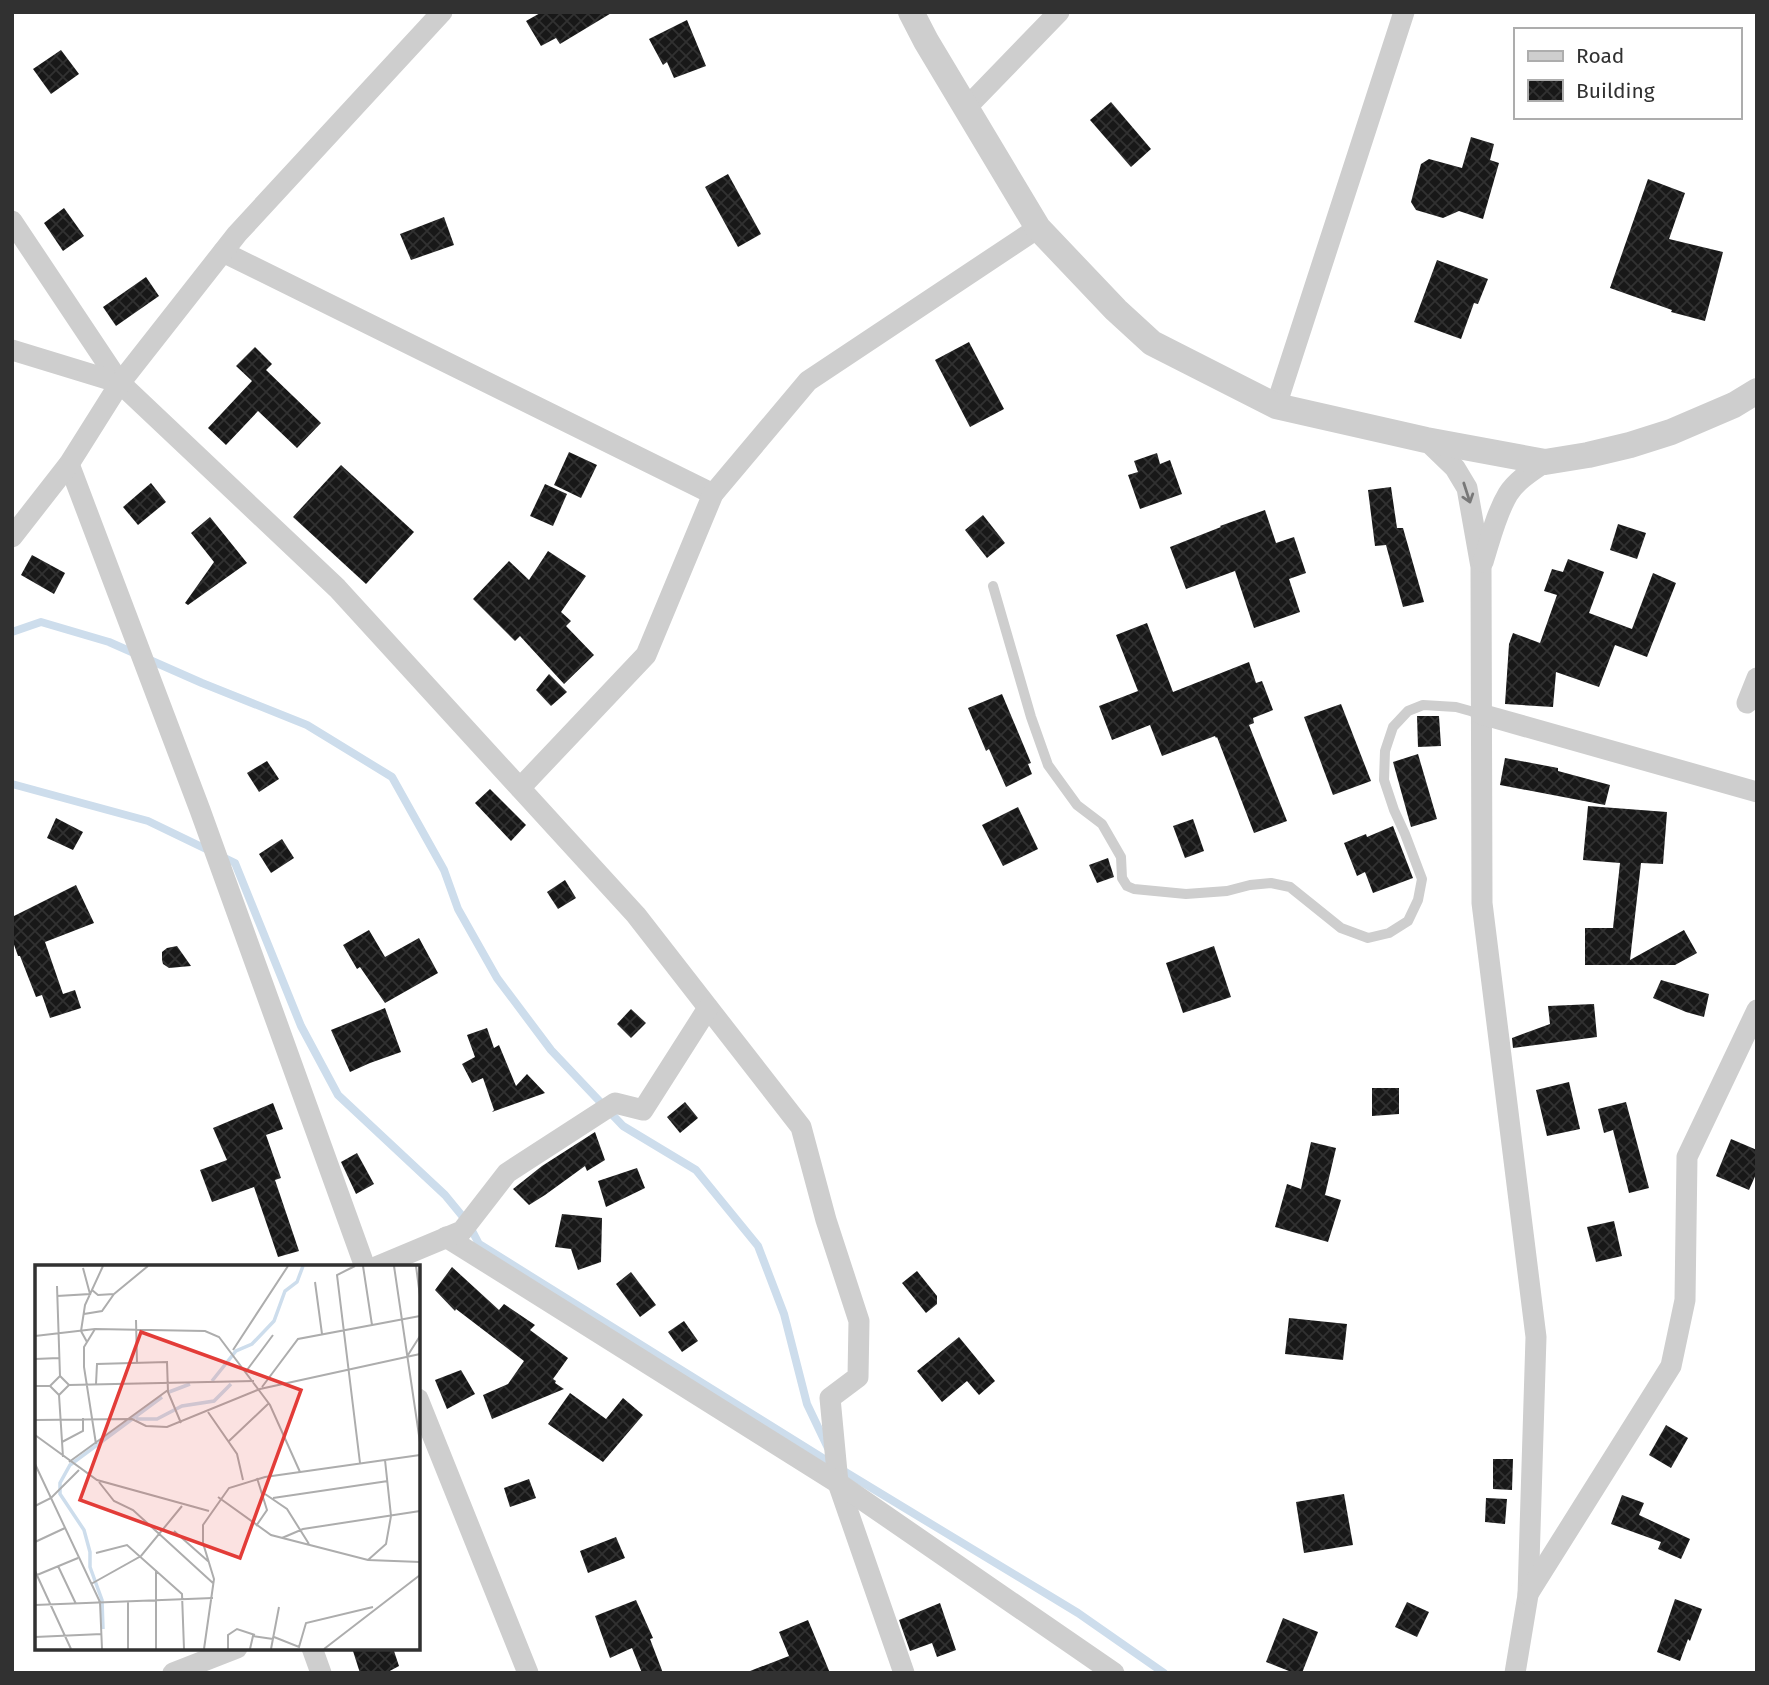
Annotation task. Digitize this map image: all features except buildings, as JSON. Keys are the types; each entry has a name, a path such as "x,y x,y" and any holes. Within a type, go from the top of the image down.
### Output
{"street":[{"path":"12,537 69,464 120,383 237,234 442,12"},
{"path":"911,12 1038,228 1116,310 1153,343 1276,406 1426,440 1545,461 1598,453 1671,432 1724,410 1757,391"},
{"path":"966,108 1059,12"},
{"path":"1276,406 1404,12"},
{"path":"12,221 120,383 337,588 636,915 801,1127 826,1220 859,1321 858,1377 830,1398 838,1483 904,1673"},
{"path":"520,788 646,655 713,494 808,381 1038,228"},
{"path":"223,252 713,494"},
{"path":"12,350 120,383"},
{"path":"1426,440 1455,468 1467,488 1481,567 1482,903 1536,1337 1528,1595 1515,1673"},
{"path":"1481,567 1509,494 1524,476 1545,461"},
{"path":"69,464 200,810 364,1265"},
{"path":"1747,703 1757,678"},
{"path":"1481,713 1757,792"},
{"path":"381,1265 462,1231 507,1173 615,1103 643,1110 708,1008"},
{"path":"1528,1595 1671,1366 1685,1300 1687,1157 1757,1010"},
{"path":"446,1237 838,1483 1114,1673"},
{"path":"420,1404 528,1673"},
{"path":"173,1673 232,1650"},
{"path":"313,1650 321,1673"}],"lane":[{"path":"993,586 1031,717 1048,765 1077,805 1102,824 1121,857 1122,878 1127,886 1134,889 1186,894 1227,891 1271,883 1290,887 1341,928 1368,939 1389,933 1408,921 1418,900 1422,879 1384,780 1385,751 1393,727 1408,711 1423,705 1456,707 1481,713"}],"waterway":[{"path":"12,632 41,622 109,642 307,725 392,777 444,870 458,909 497,978 551,1050 623,1126 696,1170 758,1246 784,1314 807,1404 828,1448"},
{"path":"12,784 148,821 235,863 301,1026 338,1095 445,1195 468,1223 479,1244 1078,1613 1164,1673"}]}
